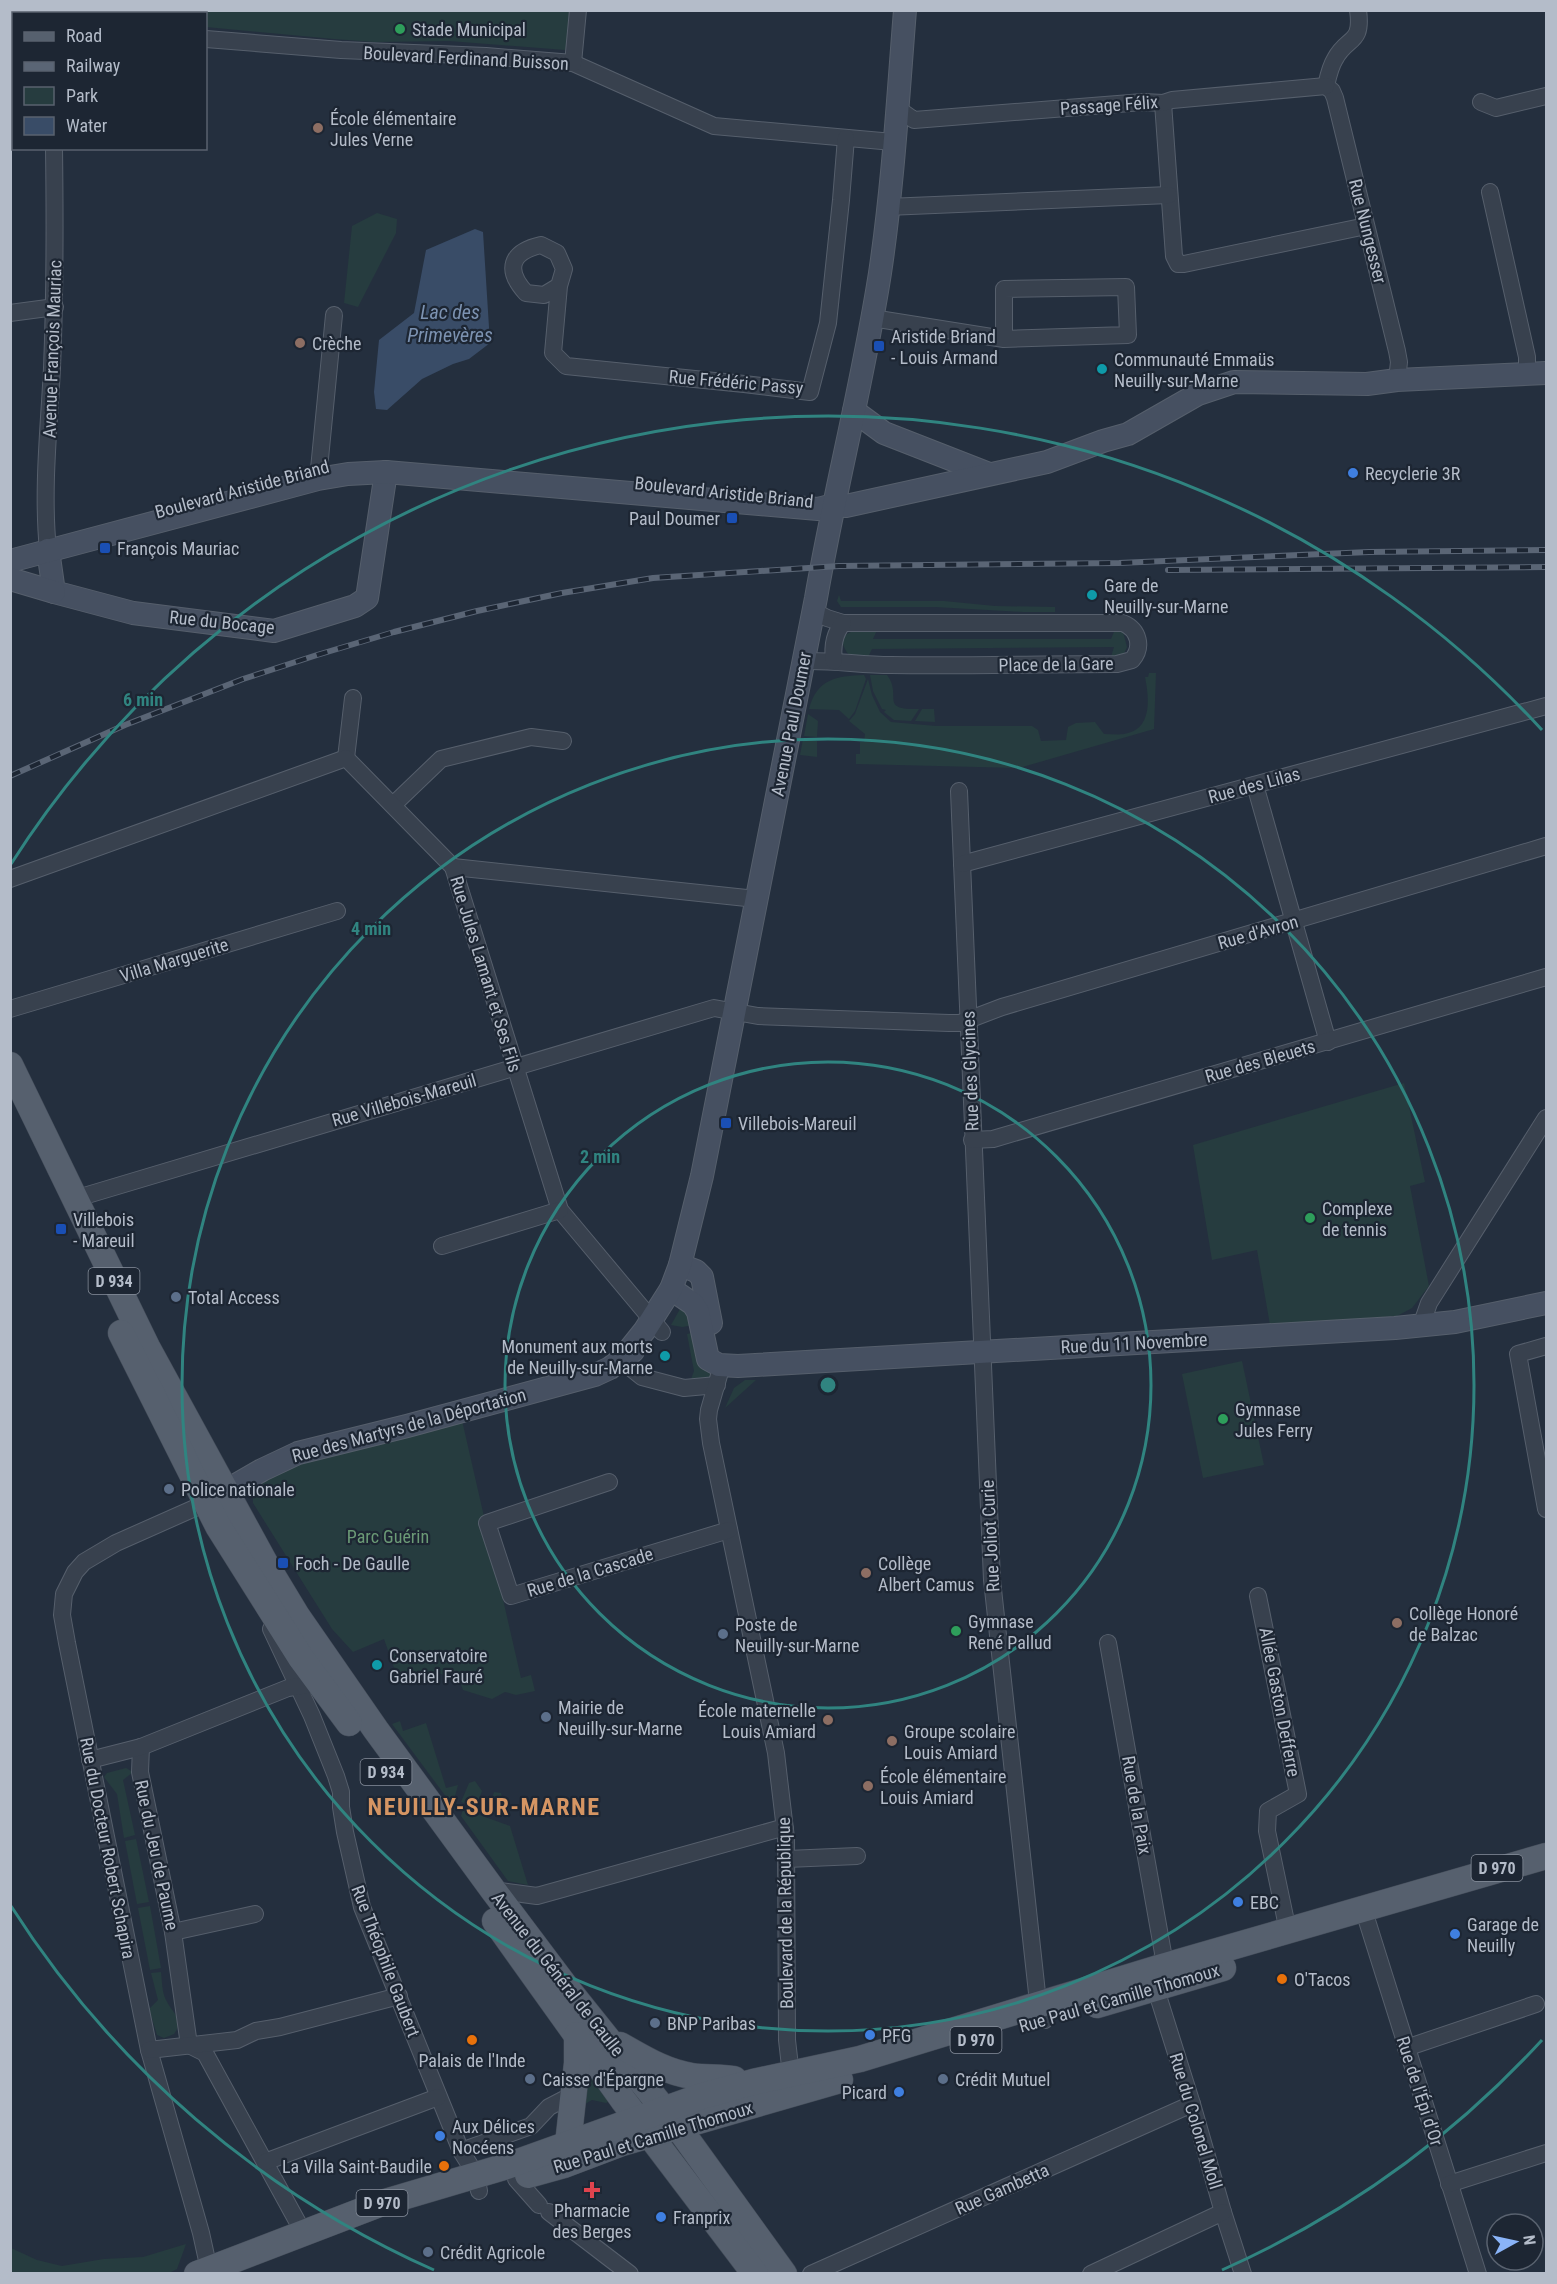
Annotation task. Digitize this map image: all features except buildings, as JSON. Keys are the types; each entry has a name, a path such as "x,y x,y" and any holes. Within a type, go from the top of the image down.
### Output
{"main road":[{"name":"Avenue Paul Doumer","path":"657,1327 672,1312 700,1212 702,1176 833,505 872,318 880,273 905,10"},
{"path":"833,505 846,506 1047,462 1103,441 1123,424 1192,383 1226,372 1259,369 1368,372 1397,380 1537,374"},
{"path":"854,411 884,433 989,474"},
{"path":"847,446 884,433"},
{"name":"Boulevard Aristide Briand","path":"10,561 48,550 76,534 318,473 347,462 391,462 797,497 819,500 833,505"},
{"name":"Boulevard Aristide Briand","path":"318,473 386,472 798,509 818,509 833,505"},
{"name":"Rue du Bocage","path":"10,579 133,613 274,631 355,606 367,598 372,579 386,472"},
{"path":"48,550 54,592"},
{"name":"D 934","path":"10,1065 220,1495"},
{"name":"D 934","path":"10,1102 155,1403 220,1495"},
{"path":"686,1267 702,1277 718,1375"},
{"path":"676,1292 693,1304 698,1312 708,1359 718,1375"},
{"name":"Rue du 11 Novembre","path":"718,1375 981,1352 1421,1326 1455,1322 1546,1303"},
{"name":"Rue des Martyrs de la Déportation","path":"220,1495 282,1459 297,1453 595,1375 621,1360 657,1327"},
{"name":"Avenue du Général de Gaulle","path":"220,1495 259,1592 301,1658 643,2126 755,2274"},
{"name":"Avenue du Général de Gaulle","path":"220,1495 265,1563 318,1681 493,1890 670,2118 784,2274"},
{"name":"Rue Paul et Camille Thomoux","path":"563,2146 643,2126 1042,2013 1365,1916 1546,1856"},
{"name":"Rue Paul et Camille Thomoux","path":"1161,1977 1288,1931 1445,1899 1546,1861"},
{"name":"Rue Paul et Camille Thomoux","path":"670,2118 753,2082 860,2059 1042,2013"},
{"path":"563,2146 578,2063 577,2035"},
{"path":"608,2038 659,2067 676,2073 753,2082"},
{"name":"Rue Paul et Camille Thomoux","path":"516,2179 643,2126"},
{"name":"D 970","path":"244,2274 388,2219 563,2146"},
{"name":"D 970","path":"205,2272 382,2203 477,2183 516,2179"}],"street":[{"path":"573,63 578,10"},
{"path":"1326,86 1335,57 1356,36 1359,29 1358,10"},
{"name":"Boulevard Ferdinand Buisson","path":"207,39 342,50 486,56 573,63 714,126 893,142"},
{"name":"Passage Félix","path":"897,108 914,120 1143,102 1162,103 1172,100 1326,86"},
{"name":"Rue Nungesser","path":"1326,86 1335,98 1397,351 1399,362 1397,380"},
{"path":"1481,102 1496,108 1546,96"},
{"path":"1162,103 1174,256 1178,264 1366,226"},
{"name":"Rue Frédéric Passy","path":"559,286 553,353 566,366 810,392 828,323 846,138"},
{"name":"Avenue François Mauriac","path":"48,550 47,469 55,307 54,150"},
{"path":"1490,192 1527,357 1537,374"},
{"path":"887,207 1169,195"},
{"path":"872,318 1004,339 1128,335 1126,287 1004,289 1004,339"},
{"path":"10,313 55,307"},
{"path":"318,473 334,315"},
{"name":"Place de la Gare","path":"803,661 895,666 1117,664 1132,660 1138,649 1136,632 1131,626 1123,623 843,623 813,611"},
{"path":"834,661 832,648 843,623"},
{"path":"10,879 346,758 353,698"},
{"name":"Rue des Lilas","path":"962,864 1546,706"},
{"path":"393,805 441,759 531,737 563,741"},
{"name":"Rue Jules Lamant et Ses Fils","path":"346,758 453,867 560,1210 657,1327"},
{"path":"1255,785 1328,1042"},
{"name":"Rue des Glycines","path":"959,791 981,1352"},
{"name":"Rue d'Avron","path":"734,1011 758,1016 960,1023 1002,1007 1546,846"},
{"path":"453,867 756,899"},
{"name":"Villa Marguerite","path":"10,1009 337,910"},
{"name":"Rue des Bleuets","path":"972,1140 993,1139 1546,977"},
{"name":"Rue Villebois-Mareuil","path":"74,1198 714,1008 734,1011"},
{"path":"1421,1326 1429,1303 1546,1118"},
{"path":"442,1246 560,1210"},
{"path":"1546,1346 1518,1354 1546,1509"},
{"name":"Rue Joliot Curie","path":"981,1352 992,1580 1042,2013"},
{"path":"621,1360 642,1377 684,1388 718,1375"},
{"name":"Boulevard de la République","path":"718,1375 708,1419 776,1753 785,1829 787,2040 791,2075"},
{"name":"Rue de la Cascade","path":"609,1482 486,1522 511,1596 729,1530"},
{"name":"Rue du Docteur Robert Schapira","path":"205,2272 149,2050 64,1630 62,1603 64,1593 75,1572 96,1554 220,1495"},
{"name":"Allée Gaston Defferre","path":"1258,1596 1298,1794 1268,1811 1267,1821 1267,1831 1288,1931"},
{"name":"Rue de la Paix","path":"1108,1643 1163,1953 1161,1977"},
{"path":"90,1760 141,1747 288,1688 318,1681"},
{"name":"Rue Théophile Gaubert","path":"318,1681 341,1792 341,1807 359,1898 438,2097 477,2183"},
{"name":"Rue du Jeu de Paume","path":"141,1747 140,1772 173,1932 189,2045"},
{"path":"493,1890 537,1896 785,1829"},
{"path":"787,1859 857,1856"},
{"path":"518,1924 525,1907 537,1896"},
{"path":"173,1932 255,1914"},
{"name":"Rue de l'Épi d'Or","path":"1365,1916 1478,2274"},
{"name":"Rue du Colonel Moll","path":"1161,1977 1159,2000 1244,2274"},
{"path":"149,2050 237,2040 256,2031 280,2027 399,1996"},
{"path":"1406,2048 1536,2004"},
{"path":"189,2045 205,2053 303,2232"},
{"path":"461,2151 531,2126 549,2107 574,2094"},
{"path":"265,2162 438,2097"},
{"name":"Rue Gambetta","path":"811,2274 1192,2104"},
{"path":"1449,2184 1546,2153"},
{"path":"516,2179 544,2209 630,2274"},
{"path":"1090,2274 1223,2212"}],"green space":[{"name":"Stade Municipal","path":"205,10 569,11 565,50 449,41 374,42 207,27 207,12"},
{"path":"377,213 397,219 396,233 358,307 344,303 352,226"},
{"path":"839,595 841,601 944,601 995,606 1055,607 1055,612 935,607 841,607 837,601"},
{"path":"1116,627 1123,632 1127,647 1122,658 1110,660 1114,647 872,649 866,661 849,655 843,640 850,632 878,628 873,639 1111,639"},
{"path":"1149,673 1156,673 1154,729 1019,768 856,764 856,754 860,754 860,742 864,742 865,734 849,721 855,714 868,679 880,712 891,722 936,726 1032,726 1038,730 1041,741 1066,740 1068,727 1076,723 1095,722 1104,734 1122,734 1133,731 1140,726 1147,712 1145,677 1148,677"},
{"path":"864,675 866,679 855,711 849,719 839,710 809,709 817,691 829,681"},
{"path":"870,675 887,675 893,689 895,704 899,707 919,709 911,721 894,720 884,712 886,710 882,709 873,691"},
{"path":"922,709 934,709 935,722 915,721"},
{"path":"808,714 818,721 817,737 804,736"},
{"path":"803,739 817,741 817,757 800,755"},
{"name":"Complexe de tennis","path":"1404,1083 1425,1182 1410,1186 1429,1286 1412,1308 1397,1316 1270,1325 1257,1250 1212,1260 1193,1145"},
{"path":"685,1307 695,1325 682,1327 671,1325 680,1309"},
{"path":"697,1332 714,1376 690,1382 694,1371 687,1334"},
{"name":"Gymnase Jules Ferry","path":"1242,1361 1264,1465 1203,1478 1182,1374"},
{"path":"745,1380 756,1380 725,1408 734,1388"},
{"name":"Parc Guérin","path":"461,1416 521,1678 531,1675 535,1691 516,1695 505,1692 492,1699 463,1690 459,1679 437,1673 400,1685 384,1639 353,1652 332,1629 253,1503 253,1493 277,1470"},
{"path":"400,1721 403,1731 426,1723 446,1788 458,1785 454,1800 447,1798 392,1724"},
{"path":"126,1768 133,1772 123,1780 135,1835 124,1838 117,1794 104,1777 107,1773"},
{"path":"475,1781 482,1791 476,1807 461,1802 469,1783"},
{"path":"494,1792 501,1793 508,1818 488,1811"},
{"path":"463,1809 510,1826 528,1885 508,1881 461,1816"},
{"path":"136,1839 149,1902 137,1904 125,1841"},
{"path":"150,1906 161,1968 150,1970 138,1908"},
{"path":"161,1972 165,1997 178,2020 174,2034 164,2038 157,2035 149,2009 158,2000 151,1973"},
{"path":"583,2059 613,2099 606,2103 592,2100 585,2104"},
{"path":"186,2244 177,2269 169,2273 11,2273 11,2248 37,2260 62,2266 104,2259 143,2257"}],"water":[{"name":"Lac des Primevères","path":"475,229 483,232 490,343 469,359 422,379 387,410 376,409 374,392 379,340 414,313 426,250"}],"railway":[{"path":"10,776 125,725 243,679 317,655 477,611 562,593 653,578 839,566 1119,563 1369,552 1546,550"},
{"path":"1168,570 1546,567"}],"place":[{"name":"Stade Municipal","path":"400,29"},
{"name":"École élémentaire Jules Verne","path":"318,128"},
{"name":"Crèche","path":"300,343"},
{"name":"Aristide Briand - Louis Armand","path":"879,346"},
{"name":"Communauté Emmaüs Neuilly-sur-Marne","path":"1102,369"},
{"name":"Recyclerie 3R","path":"1353,473"},
{"name":"Paul Doumer","path":"732,518"},
{"name":"François Mauriac","path":"105,548"},
{"name":"Gare de Neuilly-sur-Marne","path":"1092,595"},
{"name":"Villebois-Mareuil","path":"726,1123"},
{"name":"Complexe de tennis","path":"1310,1218"},
{"name":"Villebois - Mareuil","path":"61,1229"},
{"name":"Total Access","path":"176,1297"},
{"name":"Monument aux morts de Neuilly-sur-Marne","path":"665,1356"},
{"name":"Gymnase Jules Ferry","path":"1223,1419"},
{"name":"Police nationale","path":"169,1489"},
{"name":"Foch - De Gaulle","path":"283,1563"},
{"name":"Collège Albert Camus","path":"866,1573"},
{"name":"Collège Honoré de Balzac","path":"1397,1623"},
{"name":"Gymnase René Pallud","path":"956,1631"},
{"name":"Poste de Neuilly-sur-Marne","path":"723,1634"},
{"name":"Conservatoire Gabriel Fauré","path":"377,1665"},
{"name":"Mairie de Neuilly-sur-Marne","path":"546,1717"},
{"name":"École maternelle Louis Amiard","path":"828,1720"},
{"name":"Groupe scolaire Louis Amiard","path":"892,1741"},
{"name":"École élémentaire Louis Amiard","path":"868,1786"},
{"name":"EBC","path":"1238,1902"},
{"name":"Garage de Neuilly","path":"1455,1934"},
{"name":"O'Tacos","path":"1282,1979"},
{"name":"BNP Paribas","path":"655,2023"},
{"name":"PFG","path":"870,2035"},
{"name":"Palais de l'Inde","path":"472,2040"},
{"name":"Caisse d'Épargne","path":"530,2079"},
{"name":"Crédit Mutuel","path":"943,2079"},
{"name":"Picard","path":"899,2092"},
{"name":"Aux Délices Nocéens","path":"440,2136"},
{"name":"La Villa Saint-Baudile","path":"444,2166"},
{"name":"Pharmacie des Berges","path":"592,2190"},
{"name":"Franprix","path":"661,2217"},
{"name":"Crédit Agricole","path":"428,2252"}],"district":[{"name":"NEUILLY-SUR-MARNE","path":"484,1807"}]}
